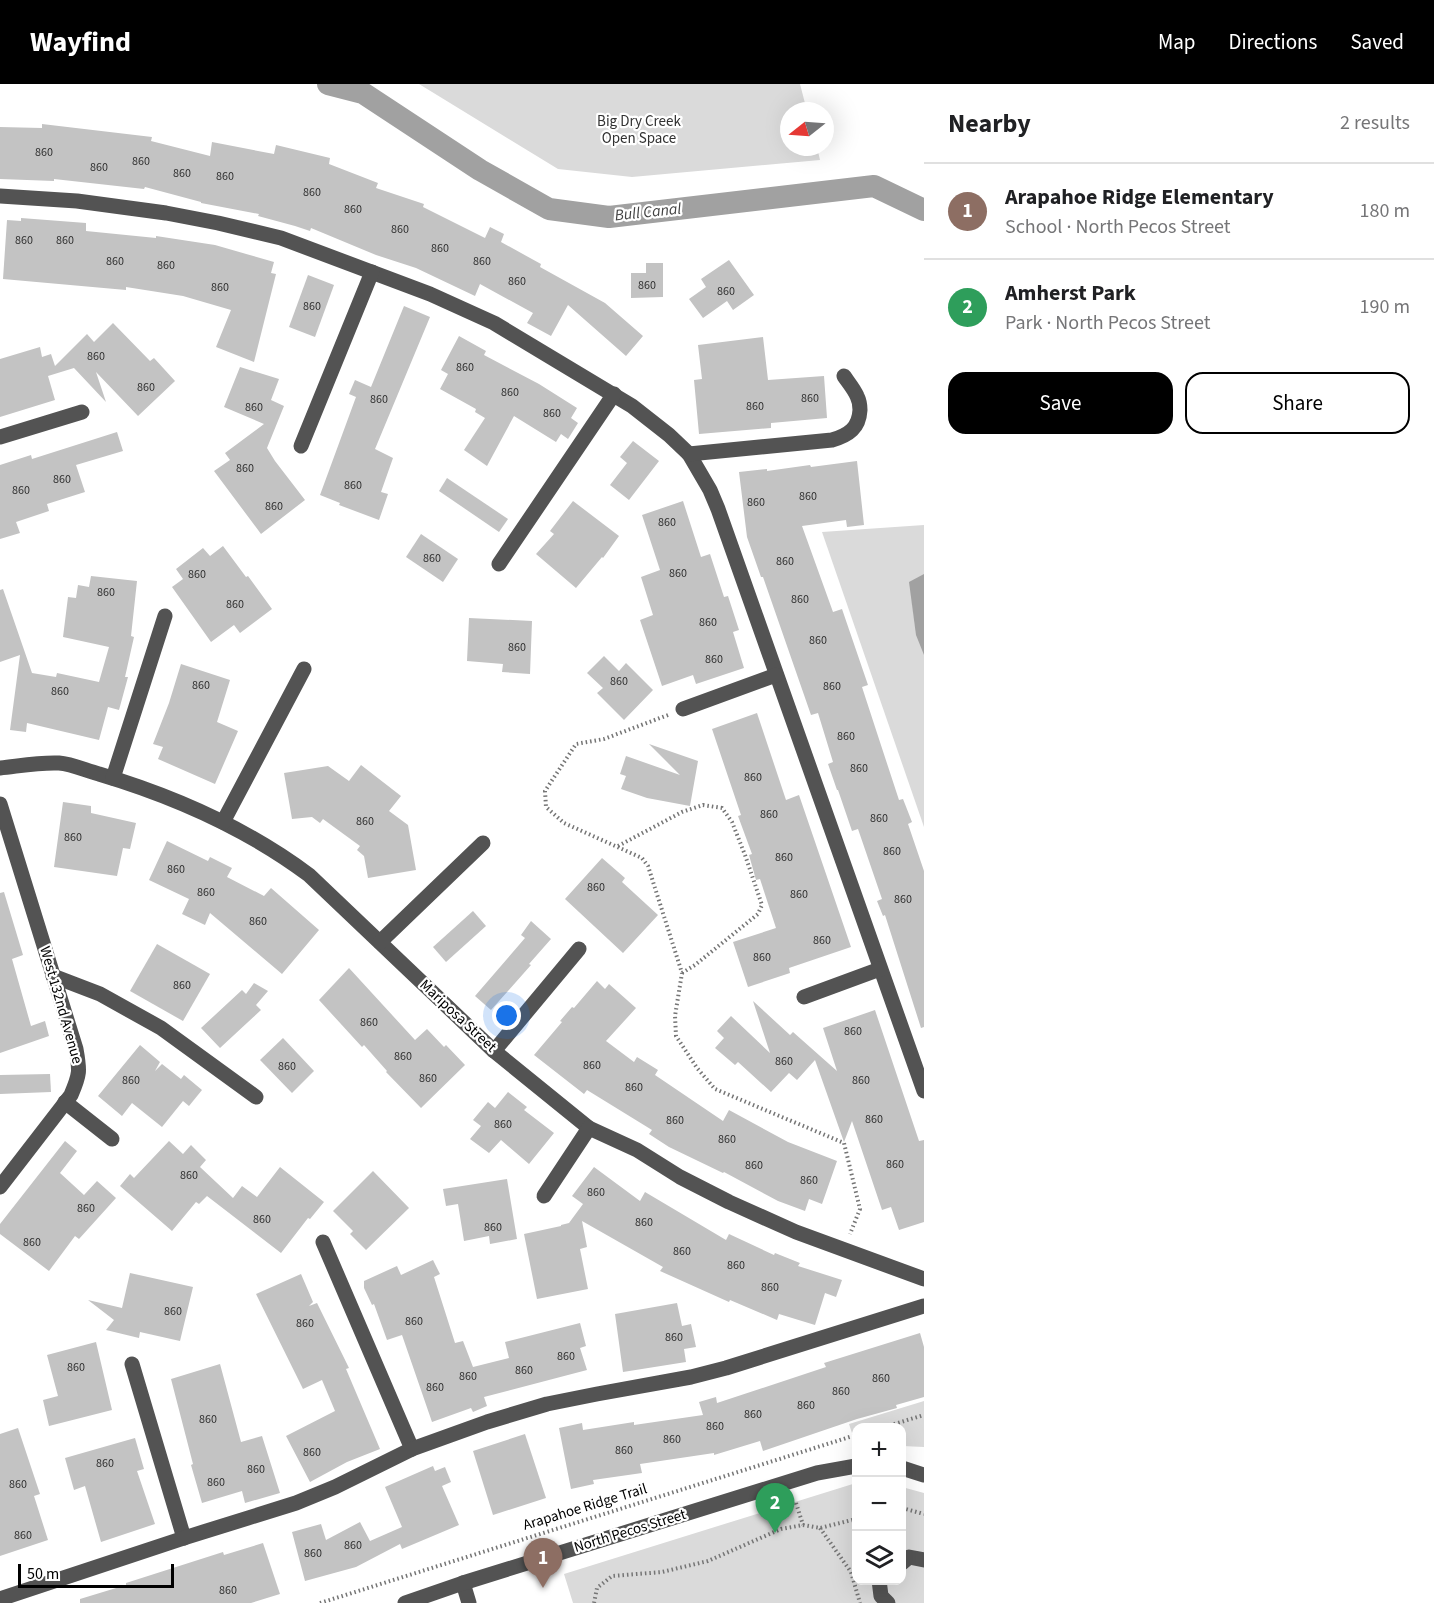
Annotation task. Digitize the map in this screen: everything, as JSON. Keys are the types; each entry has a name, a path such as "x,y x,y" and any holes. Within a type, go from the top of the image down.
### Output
{"street":[{"path":"0,196 77,201 166,213 281,238 430,294 494,323 614,394 669,435 688,454 710,490 718,509 924,1092"},
{"path":"301,446 372,272"},
{"path":"688,454 832,440 843,436 856,426 860,406 858,398 844,376"},
{"path":"499,564 614,394"},
{"path":"0,436 82,412"},
{"path":"113,778 165,616"},
{"path":"223,822 304,669"},
{"path":"683,709 776,675"},
{"name":"Mariposa Street","path":"0,768 61,763 113,778 181,802 223,822 285,857 309,875 494,1051 589,1128 637,1150 680,1177 729,1202 796,1232 924,1279"},
{"name":"West 132nd Avenue","path":"0,804 76,1049 80,1070 71,1095 0,1187"},
{"path":"380,942 483,843"},
{"path":"494,1051 579,949"},
{"path":"804,997 880,969"},
{"path":"53,976 100,994 161,1028 256,1097"},
{"path":"65,1102 112,1139"},
{"path":"544,1196 589,1128"},
{"path":"323,1242 411,1449"},
{"path":"0,1599 296,1503 335,1487 411,1449 487,1422 547,1404 692,1377 726,1368 924,1306"},
{"path":"132,1364 184,1538"},
{"name":"North Pecos Street","path":"405,1603 817,1473 852,1467"},
{"path":"906,1469 924,1475"},
{"path":"906,1560 909,1557 924,1560"},
{"path":"463,1583 469,1603"},
{"path":"880,1585 881,1596 888,1603"}],"path":[{"path":"683,709 603,739 576,744 545,791 546,807 564,824 642,858 648,866 682,973 675,1016 676,1036 697,1068 715,1089 844,1143 860,1209 844,1249"},
{"path":"617,846 682,812 703,804 722,808 732,822 762,905 758,914 682,973"},
{"path":"898,1423 924,1415"},
{"name":"Arapahoe Ridge Trail","path":"320,1603 852,1436"},
{"path":"796,1503 802,1525"},
{"path":"906,1510 924,1514"},
{"path":"594,1603 597,1588 612,1576 662,1572 708,1561 781,1529 802,1525 820,1528 852,1521"},
{"path":"820,1528 851,1572 860,1603"}],"green space":[{"name":"Big Dry Creek Open Space","path":"419,84 800,84 805,102 780,102 780,156 819,156 820,160 632,177 558,169"},
{"path":"924,525 924,827 822,532"},
{"path":"924,1401 924,1447 906,1446 906,1423 852,1423"},
{"path":"852,1484 852,1585 906,1585 906,1488 924,1493 924,1603 573,1603 564,1574"}],"shaded area":[{"path":"924,574 924,655 916,635 909,582"}],"building":[{"path":"42,124 152,137 151,141 210,156 212,142 274,154 276,145 330,158 329,164 378,183 376,188 424,204 423,207 485,238 490,227 504,234 501,242 541,264 540,267 605,303 643,336 626,356 568,305 551,336 527,323 533,313 480,284 475,296 416,268 376,255 311,228 310,231 258,216 259,214 201,203 145,187 144,189 54,179 54,181 0,179 0,127 42,128"},
{"path":"21,218 86,223 86,231 156,238 156,236 215,245 274,262 271,273 276,274 254,362 216,347 231,310 183,296 126,287 126,290 3,279 7,220 21,221"},
{"path":"729,260 754,295 733,310 727,301 703,318 689,299 706,287 701,279"},
{"path":"646,263 663,263 663,297 631,298 631,273 646,273"},
{"path":"308,275 334,285 315,337 289,327"},
{"path":"404,306 430,317 375,449 393,458 381,492 388,494 379,520 320,495 356,397 349,394 355,380 371,387"},
{"path":"113,323 150,361 154,358 175,381 138,416 96,372 106,402 74,368 48,376 55,400 0,417 0,359 40,347 42,357 51,354 55,366 87,334 94,342"},
{"path":"459,336 486,351 484,355 539,384 577,408 571,418 578,423 568,439 561,434 556,442 514,416 487,466 464,450 485,418 475,412 476,409 440,389 448,374 441,370"},
{"path":"763,337 768,380 824,376 827,418 771,423 771,428 699,434 694,380 702,379 698,345"},
{"path":"240,367 279,379 271,400 284,406 267,448 305,500 261,534 214,471 230,460 225,453 264,424 224,407"},
{"path":"117,432 123,451 76,465 85,492 47,504 49,511 16,522 20,533 0,539 0,465 31,455 32,459"},
{"path":"633,441 659,461 629,500 610,485 627,463 620,457"},
{"path":"857,461 864,525 847,527 846,520 802,526 833,612 842,609 868,685 862,687 899,800 903,799 912,822 908,824 924,871 924,1027 921,1028 885,915 883,916 877,901 882,899 858,829 852,831 828,764 833,762 818,713 811,715 747,537 739,472"},
{"path":"447,478 508,519 499,532 439,491"},
{"path":"573,501 619,536 576,588 536,554 554,534 550,531"},
{"path":"683,501 701,557 710,554 724,597 728,596 739,630 733,632 744,668 696,684 693,675 662,686 640,620 653,615 641,577 660,570 642,515"},
{"path":"421,534 458,559 443,582 406,557"},
{"path":"223,546 272,609 240,633 234,625 211,642 172,587 183,579 176,569 203,548 210,556"},
{"path":"91,576 137,581 131,636 134,637 125,677 128,677 119,710 108,707 99,740 27,723 26,732 10,730 20,655 0,662 0,590 3,589 32,673 56,677 57,673 99,682 109,647 63,637 68,597 76,598 78,585 89,587"},
{"path":"469,618 532,621 530,674 502,672 503,664 467,661"},
{"path":"604,656 619,671 626,663 653,690 624,720 597,693 603,688 587,673"},
{"path":"181,664 230,680 217,722 238,731 215,784 158,759 163,747 153,744"},
{"path":"757,713 786,800 799,795 851,947 789,968 790,973 748,987 733,942 776,928 760,879 756,880 749,855 752,854 738,816 741,815 712,729"},
{"path":"649,744 698,761 690,806 647,798 621,789 626,776 620,774 626,756 680,775"},
{"path":"361,765 401,796 389,811 408,825 416,870 368,878 364,856 357,850 360,846 323,819 320,823 312,817 292,819 284,773 328,766 349,781"},
{"path":"63,802 91,806 91,813 136,823 130,849 123,848 117,876 54,867"},
{"path":"167,841 208,861 210,857 232,868 227,877 264,896 271,888 319,930 282,974 210,913 205,925 182,914 189,899 149,880"},
{"path":"602,858 625,878 622,882 658,915 623,953 565,899"},
{"path":"4,892 23,955 12,959 31,1026 45,1021 49,1036 0,1053 0,893"},
{"path":"473,911 486,926 446,962 433,947"},
{"path":"531,921 551,939 491,1010 475,996 525,938 521,935"},
{"path":"157,944 210,974 183,1021 130,991"},
{"path":"349,968 415,1040 427,1029 465,1065 421,1108 386,1072 364,1045 362,1047 319,1000"},
{"path":"597,981 605,989 609,984 636,1008 606,1041 634,1062 637,1057 658,1070 655,1075 723,1121 729,1110 788,1142 837,1161 822,1204 809,1199 805,1211 778,1201 724,1172 669,1147 649,1134 652,1130 587,1090 584,1094 534,1055 562,1022 560,1021"},
{"path":"254,983 268,991 256,1005 261,1010 220,1048 201,1028 242,990 246,994"},
{"path":"753,1001 790,1035 793,1032 837,1071 823,1028 875,1010 919,1141 924,1140 924,1222 899,1230 891,1207 882,1210 852,1121 844,1142 815,1060 797,1080 789,1073 771,1092 738,1062 735,1065 715,1048 724,1038 717,1031 731,1016 770,1053"},
{"path":"283,1038 314,1071 292,1093 260,1060"},
{"path":"140,1045 160,1062 155,1071 162,1064 181,1079 184,1075 202,1090 189,1106 183,1101 162,1127 132,1103 122,1116 98,1096"},
{"path":"50,1074 51,1092 0,1094 0,1075"},
{"path":"508,1092 527,1107 524,1110 554,1133 529,1164 501,1140 489,1153 470,1139 481,1126 473,1120 488,1102 495,1108"},
{"path":"65,1141 77,1151 60,1173 84,1195 97,1181 116,1198 79,1239 75,1236 49,1271 0,1234 0,1224"},
{"path":"169,1141 183,1154 191,1145 206,1160 200,1167 233,1198 242,1186 257,1197 280,1167 324,1202 310,1219 308,1218 281,1253 207,1196 199,1204 196,1202 172,1231 120,1186 130,1174 134,1178"},
{"path":"594,1167 640,1201 645,1192 726,1240 729,1234 774,1255 775,1253 800,1263 798,1266 842,1280 836,1297 825,1293 815,1325 779,1314 777,1320 730,1300 729,1302 660,1271 663,1267 582,1221 587,1247 580,1249 588,1289 537,1299 524,1234 569,1223 583,1204 572,1196"},
{"path":"373,1171 409,1208 366,1250 350,1234 353,1231 333,1211"},
{"path":"507,1179 517,1239 490,1244 489,1236 464,1241 458,1204 446,1206 443,1189"},
{"path":"433,1260 440,1274 434,1277 455,1343 463,1341 473,1367 509,1358 505,1342 580,1323 586,1346 580,1348 587,1370 484,1397 487,1406 473,1412 471,1408 432,1422 402,1335 387,1340 374,1304 372,1305 364,1288 364,1281 397,1266 401,1275"},
{"path":"130,1273 193,1287 180,1341 140,1332 139,1338 106,1330 114,1320 88,1300 122,1308"},
{"path":"301,1274 313,1302 309,1306 317,1303 349,1368 346,1369 380,1449 347,1462 310,1482 286,1436 335,1411 322,1380 303,1389 256,1294"},
{"path":"677,1303 682,1326 691,1324 696,1347 684,1349 686,1362 623,1372 615,1314"},
{"path":"920,1333 924,1347 924,1397 896,1405 897,1408 763,1451 760,1441 714,1455 714,1453 640,1464 642,1473 593,1480 594,1484 571,1489 559,1428 582,1423 583,1430 703,1415 699,1402 716,1397 717,1403 826,1367 824,1363"},
{"path":"96,1342 112,1410 49,1426 43,1400 58,1396 47,1355"},
{"path":"220,1364 241,1442 262,1436 280,1493 245,1503 242,1491 202,1503 171,1379"},
{"path":"18,1428 40,1494 34,1496 48,1540 0,1556 0,1434"},
{"path":"525,1434 546,1498 493,1515 473,1451"},
{"path":"135,1438 144,1469 137,1471 155,1524 101,1542 85,1486 74,1490 65,1458"},
{"path":"433,1466 435,1471 445,1467 451,1482 442,1486 459,1525 402,1549 400,1544 356,1567 305,1581 292,1532 321,1524 326,1540 360,1522 370,1541 402,1527 385,1487"},
{"path":"263,1543 280,1594 251,1603 80,1603 80,1599 126,1585 126,1583 223,1552 224,1555"}],"waterway":[{"name":"Bull Canal","path":"328,84 363,93 480,170 549,209 609,217 874,186 924,210"}],"place":[{"name":"Amherst Park","path":"775,1533"},
{"name":"Arapahoe Ridge Elementary","path":"543,1588"}]}
